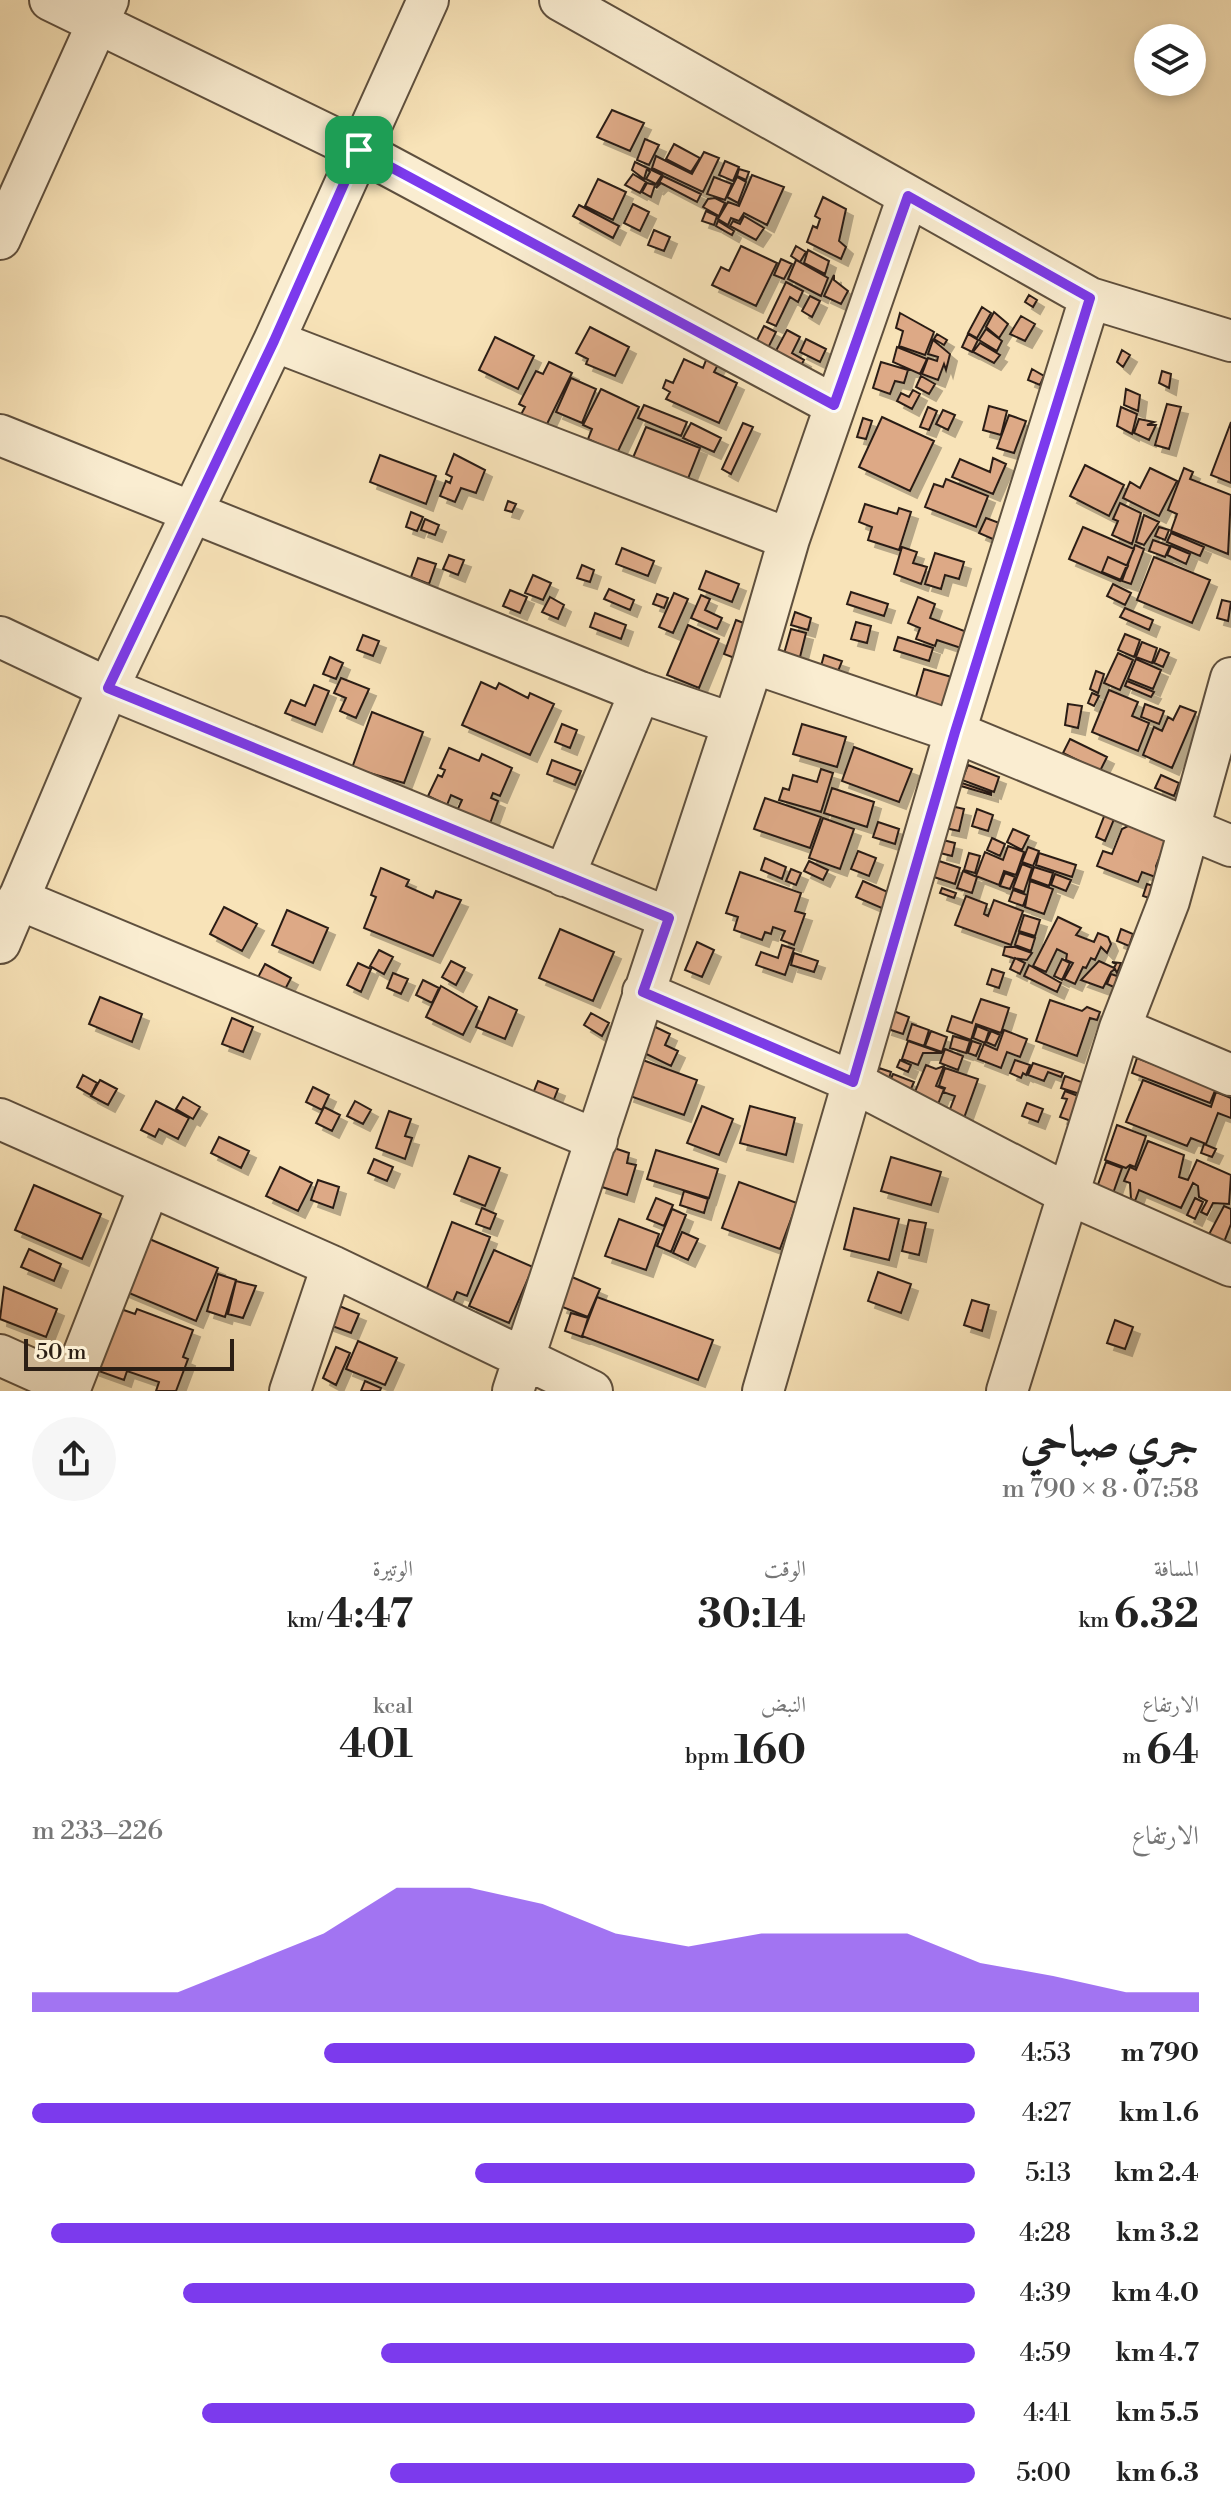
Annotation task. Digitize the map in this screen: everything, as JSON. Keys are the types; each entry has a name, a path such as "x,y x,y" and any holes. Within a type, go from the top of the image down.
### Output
{"street":[{"path":"50,0 102,11 834,405"},
{"path":"0,943 108,688 274,341 428,0"},
{"path":"560,0 1090,298 1231,341"},
{"path":"0,239 102,11"},
{"path":"519,1375 753,663 789,539 908,196"},
{"path":"763,1391 955,732 1090,298"},
{"path":"274,341 789,539"},
{"path":"0,435 640,692 731,723"},
{"path":"0,637 108,688 669,918"},
{"path":"753,663 955,732 1231,846"},
{"path":"1007,1391 1120,1028 1169,901 1231,678"},
{"path":"564,876 640,692"},
{"path":"18,899 597,1140"},
{"path":"643,992 853,1082 1068,1194 1231,1266"},
{"path":"1120,1028 1231,1075"},
{"path":"0,1119 332,1266 519,1375 592,1391"},
{"path":"0,1355 70,1389 149,1187"},
{"path":"290,1391 332,1266"}],"building":[{"path":"612,110 644,123 630,151 597,137"},
{"path":"645,139 659,145 649,165 637,160"},
{"path":"674,144 700,158 691,172 666,159"},
{"path":"704,152 719,158 703,192 652,168 656,156 692,174"},
{"path":"725,161 739,167 733,181 719,175"},
{"path":"635,162 662,175 656,184 646,179 650,172 647,169 644,179 632,170"},
{"path":"739,169 749,172 746,180 737,176"},
{"path":"633,174 646,182 640,193 625,185"},
{"path":"752,175 784,187 767,225 744,213 739,221 731,218 728,225 718,219 728,202 739,206"},
{"path":"663,176 701,194 697,202 661,183 656,188"},
{"path":"714,177 732,184 725,200 707,194"},
{"path":"737,177 746,182 738,203 727,197"},
{"path":"598,179 626,192 613,220 585,206"},
{"path":"647,183 655,185 651,197 642,192"},
{"path":"823,197 846,209 839,241 846,247 841,259 807,242 813,226 817,228 820,219 815,216"},
{"path":"715,198 725,203 719,216 703,207 708,199"},
{"path":"633,204 649,212 640,231 624,223"},
{"path":"579,205 619,226 613,238 573,216"},
{"path":"706,211 717,216 714,225 702,221"},
{"path":"744,216 764,228 756,240 730,226 733,221 740,224"},
{"path":"718,221 734,231 732,235 716,226"},
{"path":"654,230 670,237 664,251 648,245"},
{"path":"741,246 777,263 756,306 712,285 721,267 729,271"},
{"path":"796,246 806,252 800,262 791,256"},
{"path":"808,250 829,261 825,274 804,263"},
{"path":"781,259 792,264 784,279 774,275"},
{"path":"796,260 828,278 821,296 788,279"},
{"path":"834,275 834,280 848,291 841,304 824,296"},
{"path":"786,282 803,291 798,302 790,297 776,326 767,322"},
{"path":"1029,295 1037,300 1033,307 1025,302"},
{"path":"810,296 820,301 812,317 802,311"},
{"path":"982,307 991,313 977,338 968,333"},
{"path":"994,312 1008,324 999,338 986,327"},
{"path":"900,313 934,332 925,355 899,346 903,331 896,328"},
{"path":"1021,316 1035,324 1025,341 1010,334"},
{"path":"764,326 776,332 764,356 752,350"},
{"path":"590,327 629,347 615,376 586,364 588,359 576,353"},
{"path":"986,329 1002,341 997,351 979,340"},
{"path":"787,330 800,337 792,353 804,360 796,375 770,362"},
{"path":"937,334 947,340 944,345 934,339"},
{"path":"968,334 978,340 972,352 962,347"},
{"path":"495,337 534,356 518,389 479,370"},
{"path":"806,339 826,349 820,362 800,352"},
{"path":"933,340 950,354 946,370 944,364 938,380 922,374 928,358 937,361 938,357 928,354"},
{"path":"980,343 1000,355 994,363 973,352"},
{"path":"897,347 927,359 920,374 893,362"},
{"path":"1122,350 1130,355 1123,367 1117,362"},
{"path":"708,355 720,361 714,372 737,383 719,423 666,399 670,392 663,388 666,380 673,383 684,359 703,368"},
{"path":"549,362 572,373 546,426 515,426 525,407 519,404 536,371 543,374"},
{"path":"881,362 908,370 904,383 895,381 890,394 873,388"},
{"path":"1032,369 1044,376 1040,385 1028,380"},
{"path":"1162,371 1171,374 1169,388 1159,383"},
{"path":"921,376 935,384 929,394 916,387"},
{"path":"571,378 596,389 582,423 556,412"},
{"path":"601,389 639,407 610,468 596,461 603,446 588,439 592,429 583,425"},
{"path":"1126,389 1140,395 1138,411 1124,405"},
{"path":"913,390 920,394 912,409 897,401 901,393 909,397"},
{"path":"1167,404 1181,407 1169,449 1155,445"},
{"path":"644,405 687,422 681,436 638,418"},
{"path":"989,406 1007,411 1001,435 983,430"},
{"path":"928,407 937,411 929,430 920,427"},
{"path":"1121,407 1137,414 1132,434 1117,426"},
{"path":"943,410 955,415 948,430 936,424"},
{"path":"1009,415 1026,421 1014,453 997,448"},
{"path":"882,417 934,441 910,491 859,467"},
{"path":"863,418 872,421 866,439 857,437"},
{"path":"1139,419 1154,422 1147,425 1156,425 1149,440 1134,433"},
{"path":"1231,422 1231,483 1211,475"},
{"path":"691,423 721,438 714,452 683,438"},
{"path":"743,423 753,427 731,474 722,469"},
{"path":"646,427 700,448 687,481 632,460"},
{"path":"454,454 485,470 476,493 461,488 455,502 440,496 446,481 450,483 452,477 446,474"},
{"path":"380,455 436,476 426,504 370,482"},
{"path":"993,458 1006,464 993,494 952,477 960,459 990,472"},
{"path":"1085,465 1124,485 1109,516 1070,496"},
{"path":"1150,468 1177,481 1159,516 1123,498 1130,482 1140,488"},
{"path":"1184,468 1193,472 1190,479 1231,495 1228,554 1171,531 1177,514 1168,510"},
{"path":"946,479 988,496 976,527 925,507 934,484 943,487"},
{"path":"508,501 516,504 512,512 505,510"},
{"path":"1120,503 1141,513 1132,544 1112,535 1118,521 1113,519"},
{"path":"865,504 897,514 899,508 911,512 899,550 868,540 872,527 859,522"},
{"path":"411,512 423,517 417,531 406,527"},
{"path":"1144,515 1159,522 1144,545 1136,542"},
{"path":"986,518 1002,524 995,540 979,533"},
{"path":"425,519 439,525 435,535 421,530"},
{"path":"1083,527 1134,549 1120,581 1069,559"},
{"path":"1159,527 1169,530 1165,540 1155,536"},
{"path":"1171,533 1204,547 1200,556 1167,542"},
{"path":"1153,540 1170,546 1165,557 1149,551"},
{"path":"1135,545 1144,549 1131,584 1122,581"},
{"path":"1171,546 1190,554 1186,564 1167,555"},
{"path":"902,547 917,552 913,563 927,567 921,584 894,574"},
{"path":"622,548 654,561 648,576 616,564"},
{"path":"935,553 964,562 959,579 945,575 941,589 925,584"},
{"path":"449,555 464,560 458,575 443,569"},
{"path":"1108,557 1128,566 1121,580 1102,572"},
{"path":"1154,557 1210,580 1192,623 1137,600"},
{"path":"418,558 436,564 429,584 411,577"},
{"path":"582,565 594,570 590,582 577,578"},
{"path":"706,571 739,584 732,602 699,589"},
{"path":"533,575 551,583 543,600 525,593"},
{"path":"1113,584 1131,593 1125,605 1107,596"},
{"path":"609,589 634,600 630,610 604,599"},
{"path":"510,590 527,597 520,613 503,606"},
{"path":"851,592 888,604 884,616 847,604"},
{"path":"674,593 688,599 673,633 659,627"},
{"path":"657,594 668,598 664,608 653,604"},
{"path":"701,595 710,599 705,610 722,618 717,629 691,618"},
{"path":"550,597 564,605 558,619 542,612"},
{"path":"918,597 935,604 930,618 967,632 961,648 937,640 935,646 916,639 920,628 908,623"},
{"path":"1222,600 1231,602 1228,621 1217,618"},
{"path":"1125,608 1153,620 1149,630 1120,617"},
{"path":"795,612 811,618 808,630 791,625"},
{"path":"595,613 626,625 621,639 590,627"},
{"path":"736,620 749,625 737,659 724,654"},
{"path":"856,622 871,626 867,643 851,639"},
{"path":"688,625 719,639 699,688 667,675"},
{"path":"791,629 806,633 799,661 783,657"},
{"path":"1125,634 1140,640 1134,657 1118,650"},
{"path":"363,635 379,641 373,656 357,650"},
{"path":"898,637 933,648 929,661 894,650"},
{"path":"1142,642 1157,648 1152,663 1136,657"},
{"path":"1160,649 1169,653 1163,667 1154,663"},
{"path":"1118,653 1133,660 1120,690 1104,683"},
{"path":"824,655 842,661 838,671 821,666"},
{"path":"330,657 343,663 336,679 323,674"},
{"path":"1136,659 1161,670 1153,689 1128,679"},
{"path":"924,669 955,678 946,710 915,700"},
{"path":"1096,671 1104,674 1098,693 1090,689"},
{"path":"341,678 369,689 356,718 340,711 346,698 334,693"},
{"path":"1127,681 1154,692 1151,697 1125,686"},
{"path":"481,682 496,689 499,683 528,698 530,693 554,704 530,755 462,725"},
{"path":"314,685 329,691 315,725 285,713 291,700 305,706"},
{"path":"1109,690 1138,702 1132,716 1149,723 1138,751 1092,732"},
{"path":"1092,693 1099,696 1094,706 1088,703"},
{"path":"1068,704 1082,706 1078,728 1065,725"},
{"path":"1145,704 1164,711 1159,724 1141,717"},
{"path":"1180,706 1196,712 1172,768 1143,755 1154,727 1162,731 1168,717 1173,720"},
{"path":"372,712 423,732 404,783 352,768"},
{"path":"562,724 577,730 570,748 555,742"},
{"path":"802,724 846,737 837,767 793,754"},
{"path":"1070,739 1107,757 1100,771 1063,753"},
{"path":"854,747 912,769 899,802 842,781"},
{"path":"449,748 479,761 482,754 512,768 500,796 493,793 491,798 498,801 487,832 454,817 462,800 451,795 447,805 428,796 438,775 442,777 445,770 440,768"},
{"path":"552,760 581,771 575,785 547,774"},
{"path":"968,765 999,777 994,792 962,780"},
{"path":"821,769 833,773 821,812 779,800 783,788 789,790 793,775 817,782"},
{"path":"1161,775 1179,783 1174,796 1155,788"},
{"path":"962,783 991,793 991,795 961,786"},
{"path":"832,788 874,802 867,827 824,813"},
{"path":"765,798 821,817 810,848 754,829"},
{"path":"951,806 964,809 959,831 945,828"},
{"path":"977,809 993,815 988,831 972,826"},
{"path":"1105,814 1115,817 1105,841 1096,837"},
{"path":"823,818 854,829 840,869 809,858"},
{"path":"878,822 899,829 895,844 873,837"},
{"path":"1130,825 1166,841 1156,866 1158,878 1142,872 1138,882 1097,866 1103,851 1112,854 1122,829"},
{"path":"1013,829 1029,836 1022,850 1007,842"},
{"path":"992,838 1005,844 1000,856 987,850"},
{"path":"943,840 955,843 952,856 940,853"},
{"path":"1008,846 1024,852 1016,875 1004,871 999,885 976,876 985,852 1003,860"},
{"path":"1028,847 1039,851 1033,866 1022,862"},
{"path":"858,851 876,858 869,876 851,869"},
{"path":"969,853 980,856 975,873 964,870"},
{"path":"1039,853 1076,865 1072,877 1036,865"},
{"path":"765,858 786,867 782,879 761,870"},
{"path":"936,860 960,868 955,884 931,876"},
{"path":"809,861 828,870 823,880 804,871"},
{"path":"1022,864 1032,868 1024,892 1013,888"},
{"path":"1034,867 1053,873 1049,886 1030,879"},
{"path":"381,868 409,880 406,886 433,898 436,891 461,900 433,956 364,928 376,897 371,895"},
{"path":"791,869 801,873 796,885 786,881"},
{"path":"963,871 977,877 972,893 957,888"},
{"path":"740,872 801,893 795,911 805,914 794,945 781,940 785,931 773,927 771,934 765,932 762,940 734,930 738,917 726,913"},
{"path":"1005,873 1015,877 1010,889 1000,886"},
{"path":"1055,874 1071,880 1066,891 1051,885"},
{"path":"863,881 890,893 884,909 856,897"},
{"path":"1030,881 1053,889 1044,914 1025,907"},
{"path":"1147,884 1167,890 1163,903 1143,896"},
{"path":"942,888 956,893 954,898 940,893"},
{"path":"1013,890 1027,895 1023,906 1009,901"},
{"path":"966,896 987,904 984,914 988,916 994,900 1023,911 1011,945 955,925"},
{"path":"224,907 257,924 242,951 210,934"},
{"path":"287,910 328,928 313,963 272,945"},
{"path":"1024,915 1040,920 1035,936 1019,931"},
{"path":"1058,917 1081,928 1076,935 1094,942 1098,933 1108,937 1111,944 1107,953 1101,947 1095,960 1091,958 1075,984 1064,979 1073,963 1066,960 1067,954 1057,949 1046,972 1033,966"},
{"path":"560,929 614,952 593,1001 539,978"},
{"path":"1121,929 1133,934 1129,946 1117,941"},
{"path":"1019,933 1035,938 1031,951 1015,945"},
{"path":"697,942 714,950 702,977 685,970"},
{"path":"782,945 794,949 785,975 756,965 761,952 778,958"},
{"path":"1005,947 1032,953 1027,960 1013,958 1003,955"},
{"path":"379,950 393,957 384,974 370,966"},
{"path":"794,953 818,961 814,972 791,965"},
{"path":"1015,958 1025,963 1020,974 1010,969"},
{"path":"1062,959 1070,963 1062,980 1054,976"},
{"path":"451,961 465,968 456,985 442,977"},
{"path":"1099,961 1114,968 1116,964 1112,962 1121,963 1117,973 1115,969 1111,972 1103,988 1081,980"},
{"path":"358,963 371,969 361,992 347,985"},
{"path":"265,964 291,978 281,997 255,983"},
{"path":"1029,965 1061,983 1057,992 1024,976"},
{"path":"992,969 1004,973 999,988 987,984"},
{"path":"393,973 408,979 401,994 387,988"},
{"path":"1111,974 1117,976 1116,988 1107,984"},
{"path":"423,980 439,988 432,1003 416,995"},
{"path":"441,986 477,1007 463,1035 426,1017"},
{"path":"100,997 142,1014 132,1042 89,1024"},
{"path":"489,997 517,1010 505,1039 476,1027"},
{"path":"981,999 1009,1008 1001,1033 976,1024 971,1040 947,1031 952,1016 972,1023"},
{"path":"1050,1000 1082,1011 1087,1007 1100,1012 1097,1020 1090,1018 1077,1056 1036,1041"},
{"path":"891,1010 909,1017 903,1034 885,1028"},
{"path":"591,1013 609,1023 602,1036 584,1025"},
{"path":"232,1018 253,1027 243,1052 222,1044"},
{"path":"649,1024 670,1034 665,1045 678,1051 671,1066 636,1049"},
{"path":"912,1024 929,1030 924,1046 907,1040"},
{"path":"977,1026 989,1031 985,1043 973,1038"},
{"path":"1004,1030 1027,1039 1020,1057 1007,1052 1001,1068 978,1059 984,1044 997,1050"},
{"path":"931,1031 947,1037 942,1052 925,1046"},
{"path":"991,1031 1000,1035 995,1046 986,1042"},
{"path":"953,1036 970,1041 966,1053 950,1048"},
{"path":"908,1041 942,1053 923,1053 918,1065 902,1059"},
{"path":"972,1041 981,1044 976,1056 968,1053"},
{"path":"945,1049 963,1056 958,1070 940,1063"},
{"path":"1137,1058 1216,1088 1210,1103 1132,1073"},
{"path":"640,1059 697,1080 684,1115 627,1095"},
{"path":"900,1060 911,1065 908,1072 897,1067"},
{"path":"1015,1060 1030,1065 1026,1075 1023,1073 1021,1078 1010,1073"},
{"path":"1033,1063 1063,1073 1061,1077 1048,1072 1044,1081 1028,1075"},
{"path":"926,1065 936,1069 944,1066 936,1086 944,1089 936,1109 912,1099"},
{"path":"879,1068 891,1072 886,1087 874,1082"},
{"path":"945,1068 978,1079 960,1129 947,1117 955,1096 943,1092 945,1088 939,1086"},
{"path":"893,1074 914,1082 909,1093 887,1088"},
{"path":"83,1075 97,1083 91,1095 77,1087"},
{"path":"1065,1076 1084,1083 1080,1094 1061,1088"},
{"path":"100,1080 117,1089 108,1105 91,1096"},
{"path":"1143,1080 1211,1107 1216,1092 1231,1098 1231,1118 1218,1113 1206,1144 1191,1138 1187,1146 1126,1122"},
{"path":"538,1081 558,1089 550,1109 530,1101"},
{"path":"313,1087 329,1095 322,1110 306,1102"},
{"path":"1065,1091 1081,1097 1071,1121 1060,1117 1067,1099 1062,1098"},
{"path":"183,1097 200,1107 193,1119 176,1109"},
{"path":"156,1101 189,1118 178,1139 159,1129 155,1137 141,1130"},
{"path":"355,1101 371,1110 363,1124 347,1116"},
{"path":"1027,1103 1043,1109 1038,1122 1022,1116"},
{"path":"702,1106 733,1119 719,1155 687,1143"},
{"path":"750,1106 795,1118 786,1155 740,1143"},
{"path":"324,1107 340,1115 332,1131 316,1123"},
{"path":"389,1111 411,1119 405,1136 412,1138 405,1159 376,1148"},
{"path":"1117,1125 1146,1136 1135,1167 1130,1165 1126,1168 1105,1160"},
{"path":"219,1137 249,1151 241,1168 211,1153"},
{"path":"1148,1141 1184,1155 1179,1177 1188,1180 1197,1160 1231,1175 1229,1204 1213,1203 1207,1215 1201,1212 1207,1201 1199,1197 1198,1186 1193,1183 1181,1208 1139,1190 1135,1201 1131,1199 1130,1183 1124,1181 1130,1167 1136,1170"},
{"path":"1204,1144 1216,1149 1212,1157 1201,1153"},
{"path":"611,1147 629,1153 627,1163 636,1165 627,1195 599,1186"},
{"path":"656,1150 718,1169 709,1198 647,1179"},
{"path":"469,1156 500,1168 485,1206 454,1194"},
{"path":"891,1157 941,1172 931,1205 881,1191"},
{"path":"374,1159 393,1167 387,1181 368,1173"},
{"path":"1106,1162 1122,1168 1111,1199 1095,1193"},
{"path":"280,1167 312,1183 298,1211 266,1196"},
{"path":"318,1180 339,1187 333,1208 311,1200"},
{"path":"739,1182 797,1203 780,1249 722,1228"},
{"path":"34,1185 101,1214 82,1259 15,1230"},
{"path":"684,1191 708,1199 704,1213 680,1205"},
{"path":"656,1198 673,1205 664,1226 647,1219"},
{"path":"1195,1198 1203,1202 1195,1219 1187,1215"},
{"path":"1224,1206 1231,1209 1231,1224 1222,1247 1206,1240"},
{"path":"482,1208 496,1214 490,1229 476,1224"},
{"path":"854,1208 899,1219 889,1260 844,1249"},
{"path":"672,1209 686,1215 671,1252 657,1246"},
{"path":"619,1219 659,1234 646,1270 605,1256"},
{"path":"909,1220 926,1223 919,1255 902,1251"},
{"path":"452,1222 490,1237 467,1296 457,1292 451,1306 424,1296"},
{"path":"682,1232 698,1239 688,1260 673,1253"},
{"path":"140,1235 218,1268 196,1321 117,1288"},
{"path":"29,1249 61,1264 54,1281 21,1267"},
{"path":"494,1250 533,1267 509,1323 469,1306"},
{"path":"878,1272 911,1284 901,1313 868,1301"},
{"path":"218,1274 236,1280 225,1317 207,1311"},
{"path":"572,1277 600,1289 588,1317 560,1306"},
{"path":"236,1281 256,1286 243,1318 228,1314"},
{"path":"4,1287 57,1309 46,1337 0,1319"},
{"path":"597,1297 713,1340 698,1380 582,1336"},
{"path":"972,1300 989,1305 982,1331 964,1325"},
{"path":"332,1303 359,1314 351,1333 324,1323"},
{"path":"115,1307 135,1314 137,1309 193,1330 183,1357 188,1359 176,1391 156,1391 159,1382 127,1371 124,1380 93,1369"},
{"path":"571,1313 588,1318 582,1337 565,1331"},
{"path":"1115,1320 1133,1327 1125,1349 1107,1343"},
{"path":"358,1341 397,1358 385,1385 346,1369"},
{"path":"336,1347 350,1353 336,1385 323,1378"},
{"path":"365,1381 381,1388 380,1391 361,1391"}],"route":[{"path":"359,150 834,405 908,196 1090,298 955,732 853,1082 643,992 669,918 108,688 274,341 359,150"}]}
